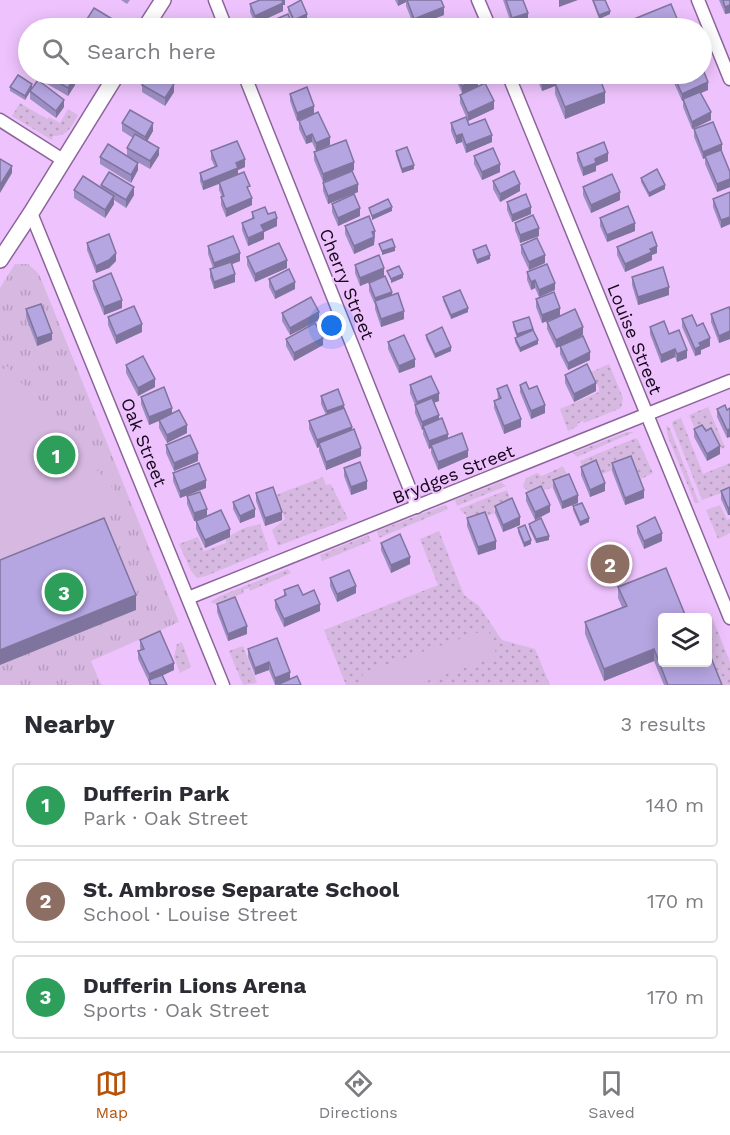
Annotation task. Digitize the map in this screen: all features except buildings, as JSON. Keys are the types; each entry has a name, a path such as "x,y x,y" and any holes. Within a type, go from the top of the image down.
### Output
{"street":[{"path":"151,18 163,0"},
{"path":"215,0 222,18"},
{"path":"478,0 486,18"},
{"path":"698,0 705,18"},
{"path":"712,35 730,79"},
{"path":"0,260 111,84"},
{"name":"Cherry Street","path":"248,84 417,507"},
{"name":"Louise Street","path":"512,84 730,618"},
{"path":"0,120 63,160"},
{"name":"Oak Street","path":"31,213 223,685"},
{"name":"Brydges Street","path":"189,598 730,381"}],"green space":[{"path":"20,103 47,119 49,117 60,123 68,109 78,115 68,130 62,135 53,136 52,140 12,116"},
{"path":"15,264 28,264 39,274 179,622 91,661 101,685 0,685 0,288"},
{"path":"609,364 623,398 621,408 584,423 583,421 568,431 560,409 599,392 594,375 589,373"},
{"path":"7,366 129,507 25,553 0,557 0,372"},
{"path":"708,407 725,447 721,449 713,431 697,434 689,415"},
{"path":"681,418 703,474 730,463 730,490 702,500 672,424 673,421"},
{"path":"666,426 669,427 699,503 695,503 668,437"},
{"path":"627,432 634,432 577,457 573,453"},
{"path":"636,438 653,473 641,479 633,463 602,474 597,468 584,473 580,461"},
{"path":"563,466 570,481 531,495 523,486 526,478 537,473 542,476"},
{"path":"323,477 326,485 331,484 348,519 278,546 272,530 285,519 276,495"},
{"path":"501,482 506,486 457,506 455,500"},
{"path":"507,490 511,501 494,508 495,513 470,523 459,509"},
{"path":"445,505 448,509 379,538 377,531"},
{"path":"720,505 727,520 730,519 730,533 718,539 706,510"},
{"path":"260,524 269,550 206,576 197,578 191,571 179,544 198,537 204,551 226,543 226,538 244,528"},
{"path":"439,531 464,595 479,606 502,640 535,649 550,685 346,685 324,630 438,585 420,539"},
{"path":"368,535 371,541 322,561 320,555"},
{"path":"288,569 291,573 250,591 249,588 243,590 244,593 215,604 210,602 220,596"},
{"path":"712,617 730,662 730,685 720,685 712,665"},
{"path":"488,629 497,656 416,685 366,685 362,673"},
{"path":"182,642 191,667 180,673 174,657 177,644"},
{"path":"243,646 257,683 243,685 229,651"}],"place":[{"name":"Dufferin Park","path":"56,455"},
{"name":"St. Ambrose Separate School","path":"610,564"},
{"name":"Dufferin Lions Arena","path":"64,592"}]}
